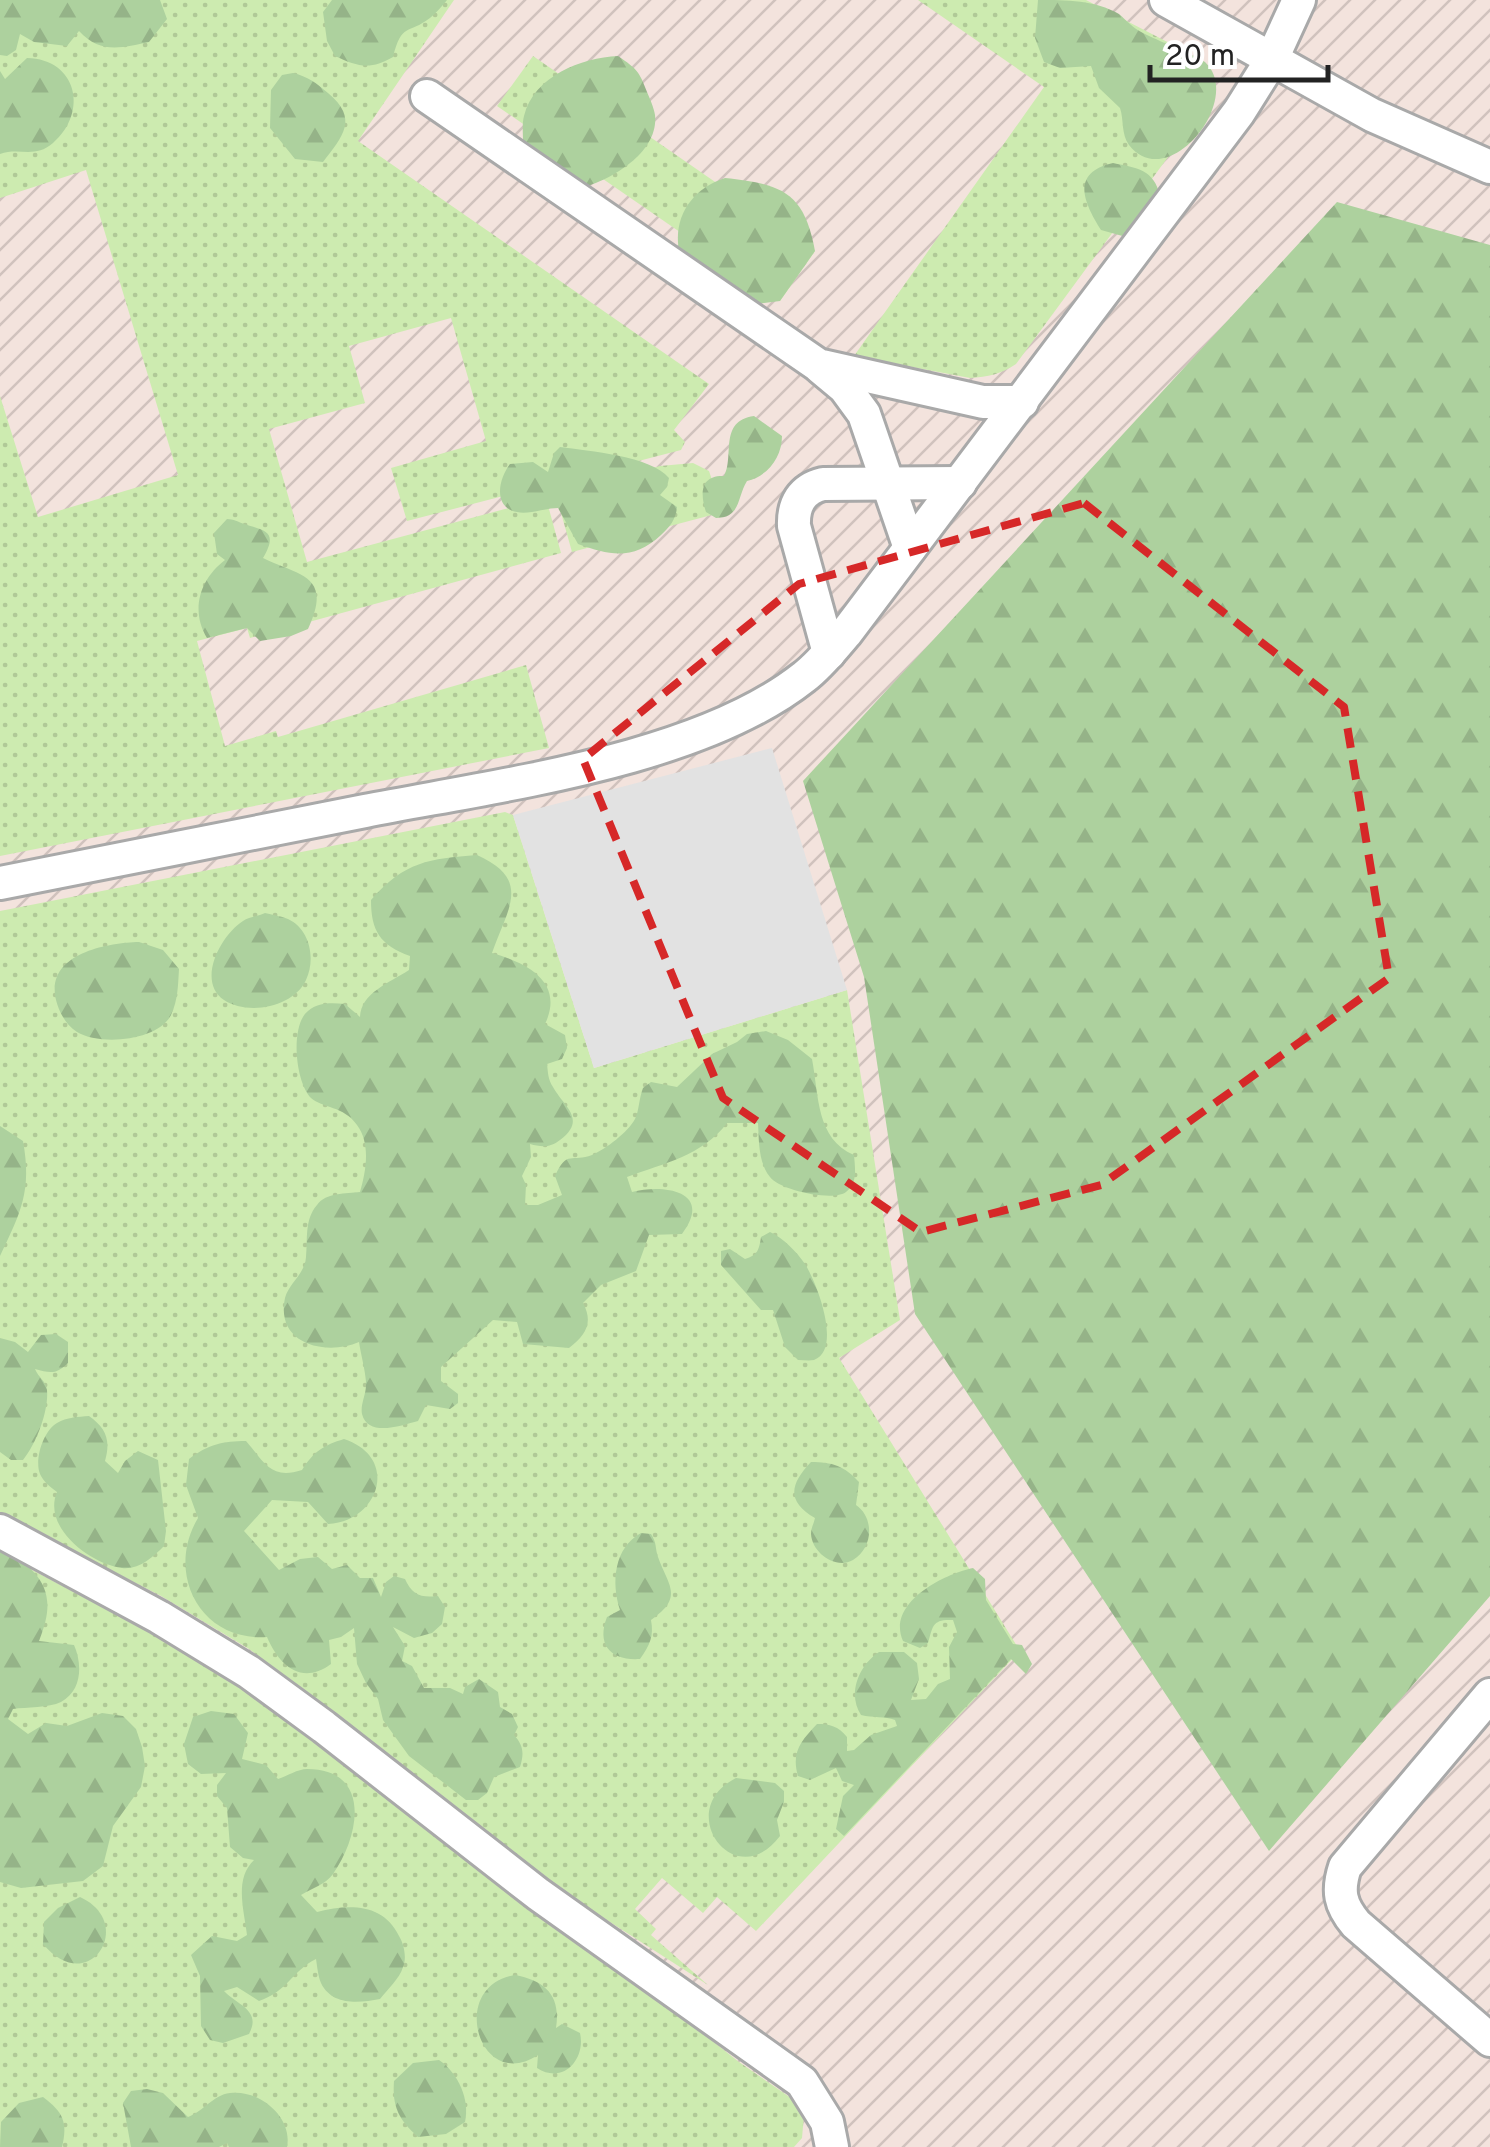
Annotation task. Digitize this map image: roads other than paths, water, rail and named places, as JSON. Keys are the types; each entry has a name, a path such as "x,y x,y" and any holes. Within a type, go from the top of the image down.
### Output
{"lane":[{"path":"1166,0 1372,116 1490,167"},
{"path":"0,883 636,754 684,739 762,704 806,676 829,653 960,483 1239,112 1271,61 1299,0"},
{"path":"427,96 818,365 845,388 864,414 910,548"},
{"path":"818,365 984,402 1022,402"},
{"path":"829,653 794,526 797,504 805,492 816,486 960,483"},
{"path":"0,1531 159,1617 248,1672 324,1727 538,1894 802,2082 827,2122 832,2147"},
{"path":"1490,1695 1345,1868 1340,1882 1345,1911 1356,1924 1490,2040"}]}
